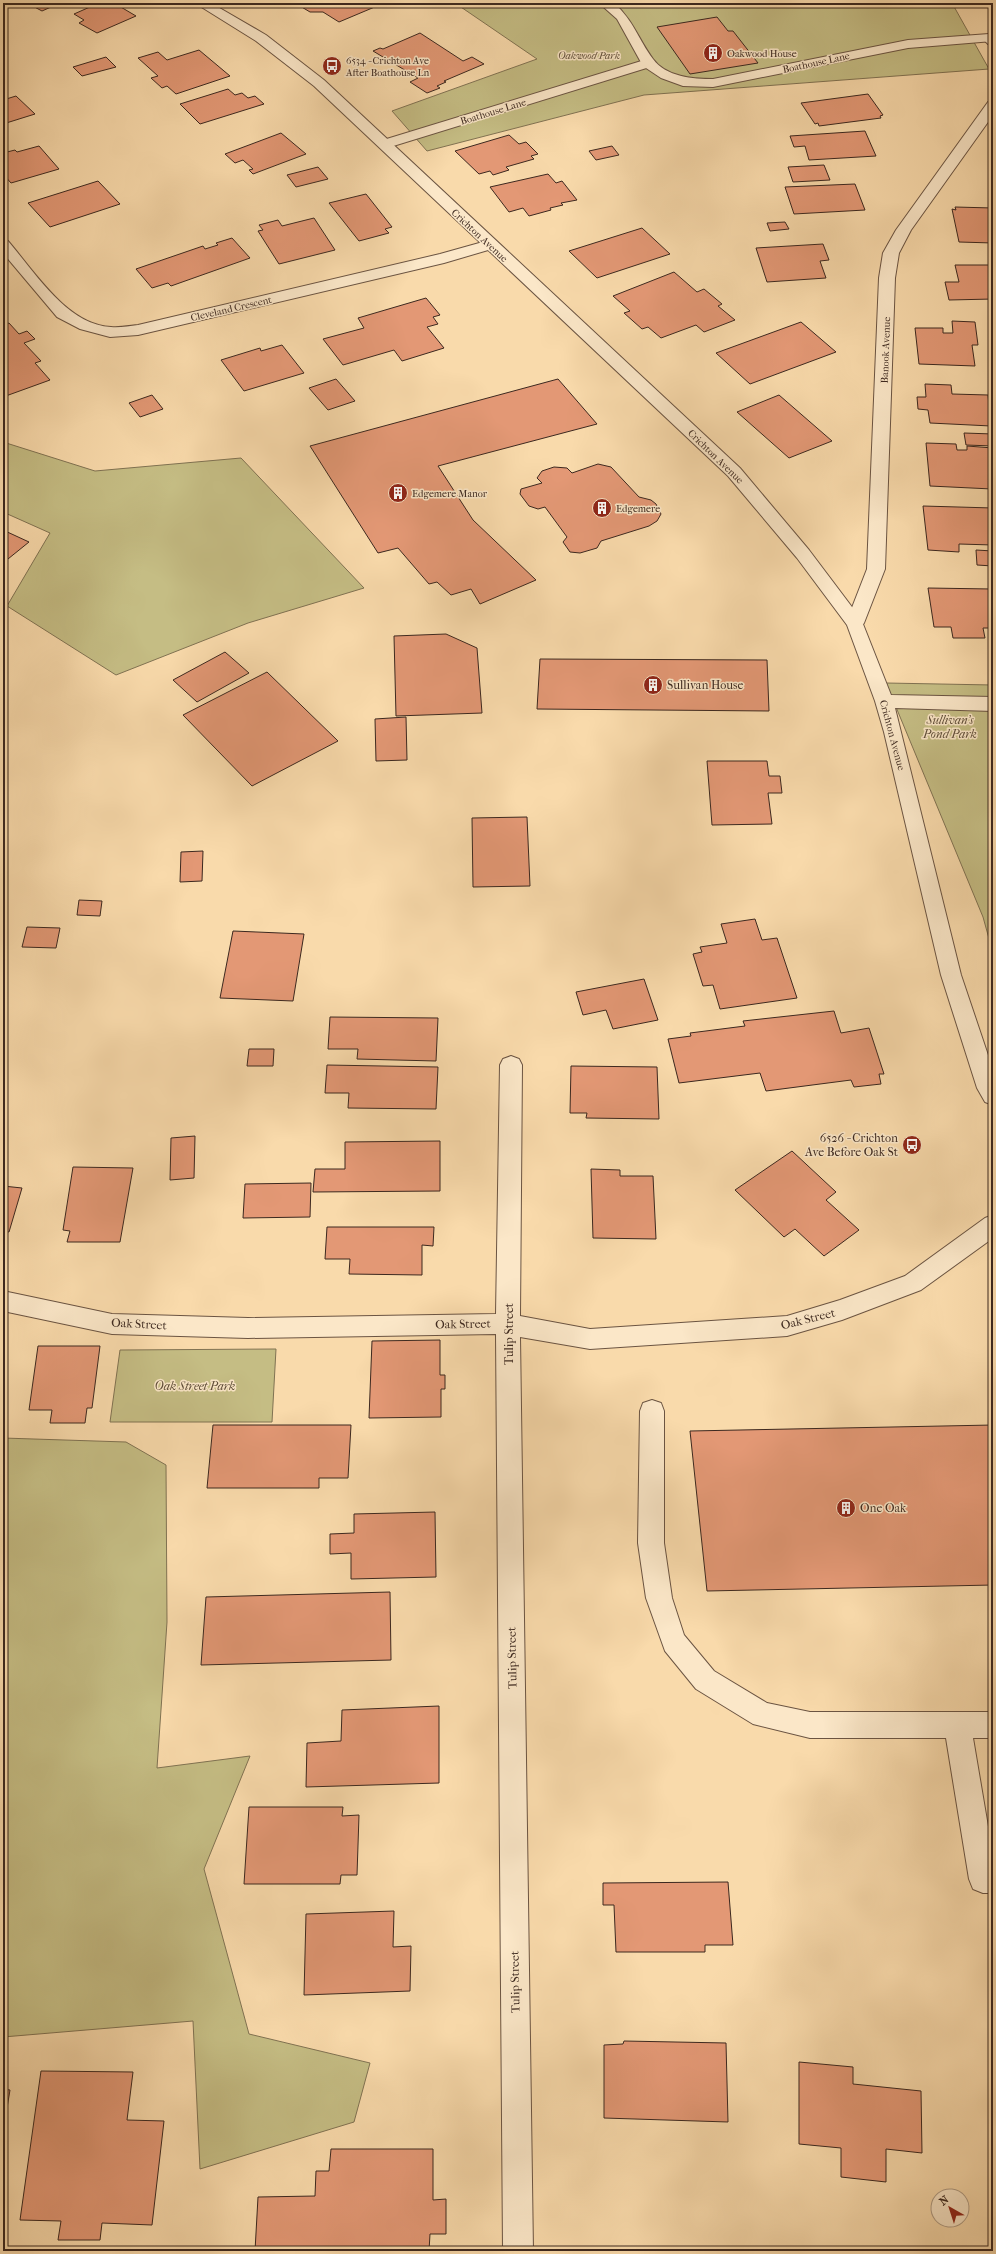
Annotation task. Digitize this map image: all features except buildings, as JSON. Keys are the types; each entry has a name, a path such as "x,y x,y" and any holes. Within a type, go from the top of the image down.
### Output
{"street":[{"name":"Crichton Avenue","path":"202,3 261,38 313,78 734,472 803,554 855,623 884,701 951,975 988,1088 993,1096"},
{"name":"Boathouse Lane","path":"606,3 622,17 648,63 666,75 688,83 713,83 908,44 991,40"},
{"name":"Boathouse Lane","path":"385,144 648,63"},
{"name":"Banook Avenue","path":"855,623 876,569 887,278 890,253 904,230 993,105"},
{"name":"Cleveland Crescent","path":"3,244 63,314 86,326 110,332 138,330 444,258 490,245"},
{"path":"884,701 993,704"},
{"name":"Tulip Street","path":"511,1065 508,1324 518,2251"},
{"name":"Oak Street","path":"3,1301 112,1324 248,1328 508,1324 590,1339 787,1326 842,1310 913,1283 993,1226"},
{"path":"652,1411 651,1542 659,1598 674,1642 705,1680 762,1715 810,1725 993,1725"},
{"path":"957,1725 983,1879 993,1879"}],"green space":[{"name":"Oakwood Park","path":"455,3 952,3 989,69 644,95 427,151 392,111 537,59"},
{"path":"3,442 95,471 241,458 364,588 248,623 116,675 7,606 50,533 3,512"},
{"name":"Sullivan's Pond Park","path":"886,683 993,685 993,953 983,917"},
{"name":"Oak Street Park","path":"276,1349 272,1422 110,1422 120,1350"},
{"path":"3,1438 126,1442 166,1465 167,1622 157,1768 250,1756 204,1869 249,2034 370,2063 354,2122 200,2169 193,2021 3,2037"}],"place":[{"name":"Oakwood House","path":"713,53"},
{"name":"6534 - Crichton Ave After Boathouse Ln","path":"332,66"},
{"name":"Edgemere Manor","path":"398,493"},
{"name":"Edgemere","path":"602,508"},
{"name":"Sullivan House","path":"653,685"},
{"name":"6526 - Crichton Ave Before Oak St","path":"912,1145"},
{"name":"One Oak","path":"846,1508"}]}
